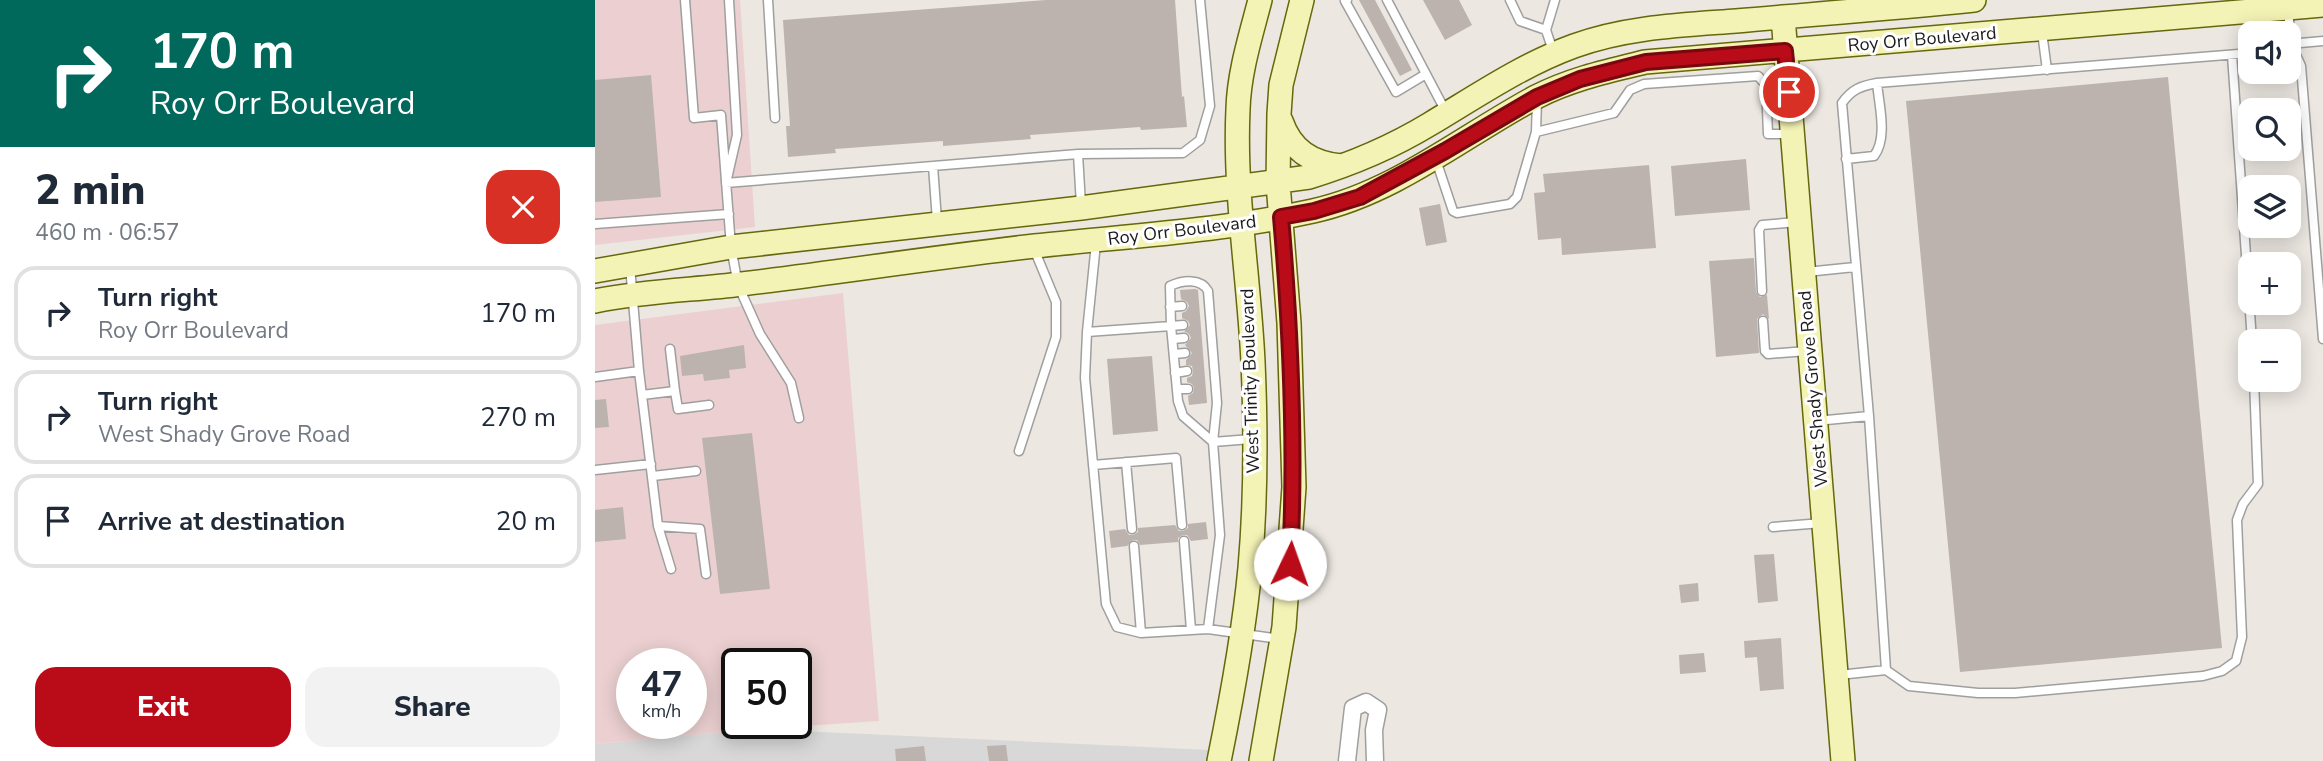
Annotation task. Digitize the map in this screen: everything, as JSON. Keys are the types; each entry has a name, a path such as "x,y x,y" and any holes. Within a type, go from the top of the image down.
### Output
{"main road":[{"name":"West Trinity Boulevard","path":"1219,761 1234,690 1242,633 1254,506 1253,361 1241,224 1238,107 1244,65 1260,0"},
{"path":"1261,761 1282,639 1289,579 1294,472 1289,323 1278,183 1279,114 1281,85 1302,0"},
{"name":"Roy Orr Boulevard","path":"595,271 731,247 1081,208 1309,177 1378,152 1494,83 1554,54 1617,33 1676,25 1974,0"},
{"name":"Roy Orr Boulevard","path":"595,301 633,293 738,285 1033,247 1241,224 1314,211 1360,197 1537,97 1580,79 1646,62 2042,29 2274,5 2323,5"},
{"name":"West Shady Grove Road","path":"1783,17 1843,761"},
{"path":"1279,114 1294,147 1308,158 1323,164 1344,166"}],"street":[{"path":"1347,761 1353,708 1366,702 1378,710 1374,730 1375,761"}],"lane":[{"path":"685,0 694,118 721,116 731,247 738,285 760,334 791,383 799,418"},
{"path":"726,183 737,135 729,0"},
{"path":"768,0 775,118"},
{"path":"726,183 1078,154 1183,153 1200,141 1210,106 1200,0"},
{"path":"1347,0 1345,1 1396,92 1426,74"},
{"path":"1387,0 1447,113"},
{"path":"1510,0 1520,21 1546,30"},
{"path":"1554,54 1546,30 1555,0"},
{"path":"2042,29 2047,70"},
{"path":"2301,43 2323,41"},
{"path":"1887,670 1869,415 1842,103 1860,86 1877,83 2238,54"},
{"path":"2232,55 2251,329"},
{"path":"2301,66 2323,339"},
{"path":"1536,132 1614,113 1630,90 1644,84 1758,76 1766,85 1768,134 1792,134"},
{"path":"1846,159 1874,156 1879,149 1881,139 1877,83"},
{"path":"1435,157 1453,211 1457,213 1510,204 1517,197 1536,132 1537,97"},
{"path":"1078,154 1081,208"},
{"path":"933,166 937,224"},
{"path":"595,224 729,214"},
{"path":"1762,290 1759,230 1762,225 1799,222"},
{"path":"1097,240 1085,378 1105,604 1117,627 1140,634 1208,629 1282,639"},
{"path":"1019,451 1056,337 1056,302 1033,247"},
{"path":"630,266 639,371 658,526 671,569"},
{"path":"1803,272 1855,267"},
{"path":"1208,629 1220,536 1213,442 1217,403 1211,387 1214,369 1208,351 1204,304 1208,291 1205,284 1198,281 1170,286 1175,373 1183,416 1213,442 1254,439"},
{"path":"1170,307 1182,306"},
{"path":"1763,321 1765,351 1768,354 1809,351"},
{"path":"1087,332 1183,325"},
{"path":"1173,339 1184,338"},
{"path":"670,349 678,409 709,405"},
{"path":"1174,354 1185,354"},
{"path":"1204,370 1214,369"},
{"path":"595,377 639,371"},
{"path":"1175,373 1187,372"},
{"path":"1177,390 1188,389"},
{"path":"642,394 675,391"},
{"path":"1836,675 1887,670 1909,686 1978,693 2015,693 2203,676 2222,671 2237,661 2242,637 2237,520 2243,504 2258,484 2254,392"},
{"path":"1815,421 1869,415"},
{"path":"1093,465 1176,458 1182,524"},
{"path":"1126,462 1132,528"},
{"path":"595,470 651,464"},
{"path":"653,476 696,471"},
{"path":"1773,527 1824,523"},
{"path":"658,526 700,529 706,574"},
{"path":"1184,541 1191,630"},
{"path":"1134,546 1140,634"}],"shaded area":[{"path":"595,0 740,0 755,227 595,245"},
{"path":"843,293 879,721 812,725 812,648 721,648 721,732 707,734 707,648 616,648 616,739 649,739 595,744 595,325"},
{"path":"721,732 721,739 812,739 812,732 1210,750 1208,761 595,761 595,744 649,739 707,739 707,734"}],"building":[{"path":"1046,0 1175,0 1182,97 1184,96 1187,127 1141,130 1140,127 1030,135 1031,139 943,146 943,141 835,149 836,153 788,157 786,126 790,126 783,20"},
{"path":"1359,0 1375,0 1412,70 1400,76"},
{"path":"1423,0 1459,0 1472,25 1445,40"},
{"path":"651,75 661,197 595,202 595,80"},
{"path":"2168,77 2222,648 1960,672 1906,101"},
{"path":"1746,159 1750,210 1675,216 1671,166"},
{"path":"1649,165 1656,248 1562,255 1561,238 1538,240 1534,193 1545,192 1543,174"},
{"path":"1440,204 1447,242 1426,246 1419,208"},
{"path":"1754,258 1756,292 1760,297 1767,295 1769,319 1763,314 1757,319 1759,353 1716,357 1709,261"},
{"path":"1180,290 1198,290 1207,403 1189,405 1188,396 1193,393 1194,388 1187,382 1187,378 1192,376 1193,371 1192,366 1186,365 1186,360 1192,353 1185,345 1191,338 1184,331 1190,325 1182,318 1182,313 1189,306 1181,299"},
{"path":"744,345 746,368 729,370 730,378 704,381 703,374 682,376 680,356"},
{"path":"1152,356 1158,431 1113,435 1107,359"},
{"path":"606,399 609,427 595,428 595,400"},
{"path":"752,433 770,589 720,594 702,438"},
{"path":"623,507 626,539 595,542 595,510"},
{"path":"1206,522 1208,539 1191,541 1187,535 1183,535 1178,538 1178,542 1140,545 1137,540 1133,540 1127,546 1111,548 1109,531 1125,529 1129,535 1133,535 1138,532 1138,528 1175,525 1179,531 1183,531 1188,528 1188,524"},
{"path":"1774,554 1778,601 1758,603 1754,555"},
{"path":"1698,583 1699,601 1681,603 1679,585"},
{"path":"1781,638 1784,689 1760,691 1757,657 1745,658 1744,641"},
{"path":"1704,653 1706,672 1680,674 1679,655"},
{"path":"1006,745 1008,761 989,761 987,746"},
{"path":"924,746 926,761 896,761 895,749"}],"route":[{"path":"1290,564 1294,487 1289,323 1281,217 1314,211 1360,197 1537,97 1580,79 1646,62 1785,51 1789,92"}]}
